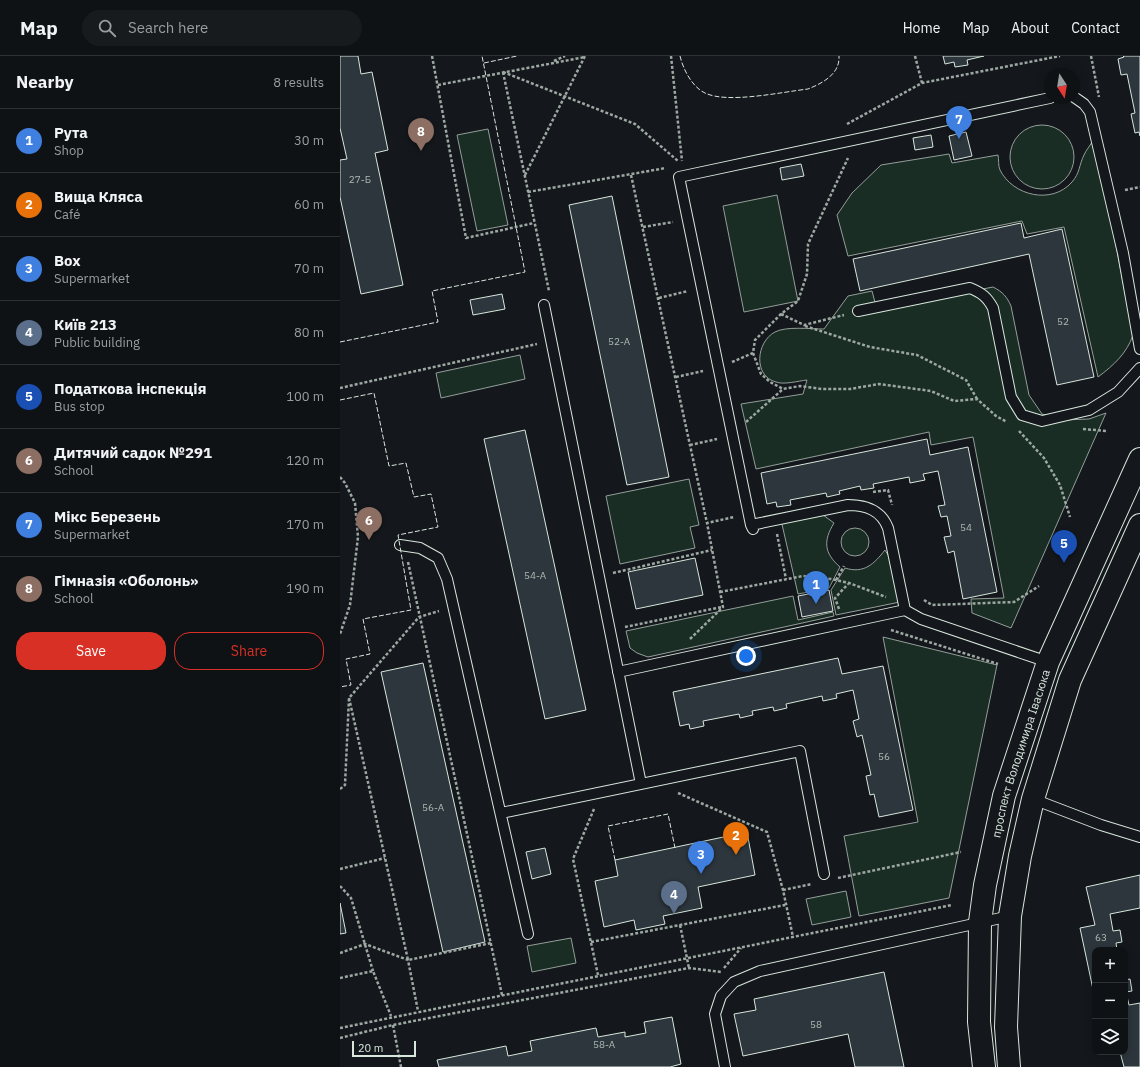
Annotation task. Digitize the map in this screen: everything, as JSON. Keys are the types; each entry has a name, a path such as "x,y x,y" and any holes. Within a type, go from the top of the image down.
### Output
{"street":[{"name":"проспект Володимира Івасюка","path":"984,1067 979,1022 980,922 985,885 1004,796 1048,662 1140,458"},
{"name":"проспект Володимира Івасюка","path":"1009,1067 1006,1027 1010,916 1020,856 1033,799 1070,680 1140,525"}],"lane":[{"path":"905,610 888,528 884,519 873,510 864,506 848,505 773,520 752,527 679,177 1044,99"},
{"path":"1080,101 1090,112 1123,253 1140,349"},
{"path":"858,311 970,288 980,292 988,298 993,308 1011,397 1022,415 1042,421 1089,410 1118,392 1140,368"},
{"path":"544,305 641,784"},
{"path":"402,545 420,548 438,558 448,579 528,934"},
{"path":"618,672 905,610 920,619 1048,662"},
{"path":"501,813 800,751 824,874"},
{"path":"1033,799 1101,825 1140,837"},
{"path":"725,1067 715,1014 722,996 734,982 760,971 1010,916"}],"path":[{"path":"432,56 466,238 534,223"},
{"path":"550,63 565,56"},
{"path":"438,85 585,56"},
{"path":"525,176 585,56"},
{"path":"503,72 635,124 683,165 671,56"},
{"path":"915,56 922,83"},
{"path":"841,128 922,83 1060,56"},
{"path":"783,389 770,382 761,374 753,353 755,340 781,314 798,301 807,274 808,244 850,152 859,138"},
{"path":"528,192 668,168"},
{"path":"631,175 644,227 676,377 723,607"},
{"path":"1118,191 1140,187"},
{"path":"644,227 687,219"},
{"path":"659,298 702,288"},
{"path":"804,326 858,311"},
{"path":"781,314 804,326 870,347 917,354 966,380 977,399 996,416 1009,424"},
{"path":"340,388 551,341"},
{"path":"676,377 718,368 753,353"},
{"path":"690,445 732,435 783,389 800,386 822,389 850,389 879,384 931,391 954,401 977,399"},
{"path":"1016,427 1044,458 1060,485 1070,517"},
{"path":"340,477 345,483 355,503 358,537 350,605 340,634"},
{"path":"865,494 888,490 893,512"},
{"path":"707,523 749,514"},
{"path":"773,520 786,579"},
{"path":"402,545 502,995"},
{"path":"609,574 712,550"},
{"path":"836,580 844,566"},
{"path":"720,592 803,576 836,580 887,597"},
{"path":"839,611 836,598 849,584"},
{"path":"918,597 932,604 1014,602 1039,586"},
{"path":"340,789 345,785 349,698 419,617 454,607"},
{"path":"620,628 723,607"},
{"path":"689,641 723,607"},
{"path":"928,608 935,610"},
{"path":"889,629 1001,665"},
{"path":"349,698 408,960 418,1011"},
{"path":"653,782 767,832 783,890 793,937"},
{"path":"598,976 573,860 601,792"},
{"path":"837,878 961,852"},
{"path":"340,869 385,858"},
{"path":"783,890 814,884"},
{"path":"340,886 351,898 373,971 391,1016"},
{"path":"591,942 785,905"},
{"path":"340,1028 391,1016 952,905"},
{"path":"680,925 689,968"},
{"path":"340,953 365,944 408,960 491,943"},
{"path":"340,1038 393,1025 689,968 720,973 741,947"},
{"path":"340,978 373,971"},
{"path":"393,1025 401,1067"}],"green space":[{"path":"1042,125 1054,127 1065,134 1072,145 1074,157 1072,169 1065,180 1054,187 1042,189 1030,187 1019,180 1012,169 1010,157 1012,145 1019,134 1030,127"},
{"path":"488,129 508,225 477,231 457,135"},
{"path":"1092,142 1114,235 1133,335 1124,353 1098,377 1064,227 1027,234 1022,221 848,256 837,215 852,193 881,165 949,154 952,163 998,155 1000,170 1006,179 1014,186 1033,194 1044,195 1064,189 1072,182 1077,175 1085,153"},
{"path":"777,195 798,301 744,312 723,206"},
{"path":"993,287 1004,295 1011,306 1029,395 1042,414 1063,420 1089,419 1106,413 1011,628 972,613 971,599 1004,598 973,437 931,445 929,432 756,469 741,404 803,394 807,380 779,383 769,379 763,373 760,358 764,343 775,332 780,330 792,328 824,329 848,296 872,291 877,310"},
{"path":"520,355 525,379 441,398 436,373"},
{"path":"689,479 699,525 690,527 695,548 620,564 606,496"},
{"path":"819,512 834,523 830,529 827,546 831,557 840,567 829,588 798,594 781,520"},
{"path":"855,528 865,532 869,542 865,552 855,556 845,552 841,542 845,532"},
{"path":"885,550 897,570 900,602 836,615 831,590 845,568 852,570 863,569 877,560"},
{"path":"793,596 798,620 833,612 834,616 648,657 637,653 630,648 626,631"},
{"path":"883,637 997,665 949,898 859,916 844,836 918,822"},
{"path":"846,891 851,917 812,925 806,899"},
{"path":"571,938 576,963 532,972 527,946"}],"building":[{"path":"340,56 358,56 361,74 372,72 388,150 375,153 403,285 361,294 340,197 340,160 347,159 340,128"},
{"path":"943,56 984,56 967,60 968,65 955,67 954,62 945,64"},
{"path":"1123,56 1140,56 1140,136 1139,132 1135,133 1131,114 1135,113 1127,74 1121,75 1118,59 1124,57"},
{"path":"966,132 972,156 954,160 949,136"},
{"path":"931,135 933,147 915,150 913,138"},
{"path":"801,164 804,176 782,180 780,168"},
{"path":"612,196 669,477 627,485 569,205"},
{"path":"1021,223 1024,238 1062,229 1094,377 1057,385 1029,254 860,291 853,259"},
{"path":"502,294 505,309 473,315 470,300"},
{"path":"525,430 586,710 545,719 484,439"},
{"path":"927,439 930,455 968,447 997,592 963,599 954,551 948,553 944,537 951,536 947,516 941,517 938,506 945,505 938,471 923,474 925,480 910,483 909,477 873,484 874,488 861,490 860,486 839,491 840,494 827,497 826,493 790,500 791,505 777,507 776,502 767,504 761,473"},
{"path":"695,558 703,595 636,609 628,572"},
{"path":"829,590 833,611 802,617 798,596"},
{"path":"838,658 842,674 883,666 913,810 879,817 874,794 870,795 866,776 871,775 862,735 857,737 853,721 859,719 853,690 836,694 837,698 823,701 822,696 786,704 787,708 774,711 773,707 752,711 753,715 740,718 739,714 703,721 704,726 690,729 689,724 680,726 673,692"},
{"path":"423,663 485,942 443,952 381,672"},
{"path":"747,832 755,875 698,887 702,908 663,916 665,924 636,930 634,920 604,927 595,881 618,876 615,860"},
{"path":"545,848 551,874 532,879 526,852"},
{"path":"1140,875 1140,908 1110,914 1113,931 1120,930 1122,942 1116,943 1117,947 1092,947 1092,985 1080,928 1095,925 1086,887"},
{"path":"340,903 346,933 340,934"},
{"path":"884,972 904,1067 855,1067 848,1034 743,1056 734,1014 756,1010 754,999"},
{"path":"1128,979 1130,979 1132,991 1128,992"},
{"path":"1128,1001 1129,1005 1140,1003 1140,1067 1124,1067 1121,1055 1128,1055"},
{"path":"672,1017 681,1064 670,1067 439,1067 437,1060 506,1046 508,1056 532,1051 530,1041 596,1028 598,1037 625,1032 625,1037 646,1033 644,1022"}],"fence":[{"path":"340,342 438,322 432,291 525,272 482,56"},
{"path":"484,63 517,56"},
{"path":"680,56 686,72 696,87 705,93 727,97 755,96 808,89 825,81 834,73 839,62 839,56"},
{"path":"340,400 374,393 389,466 406,463 414,497 431,494 438,527 398,535 411,610 363,619 370,654 346,659 351,685 340,687"},
{"path":"615,860 608,826 668,814 675,848"}],"place":[{"name":"Мікс Березень","path":"959,139"},
{"name":"Гімназія «Оболонь»","path":"421,151"},
{"name":"Дитячий садок №291","path":"369,540"},
{"name":"Податкова інспекція","path":"1064,563"},
{"name":"Рута","path":"816,604"},
{"name":"Вища Кляса","path":"736,855"},
{"name":"Box","path":"701,874"},
{"name":"Київ 213","path":"674,914"}]}
